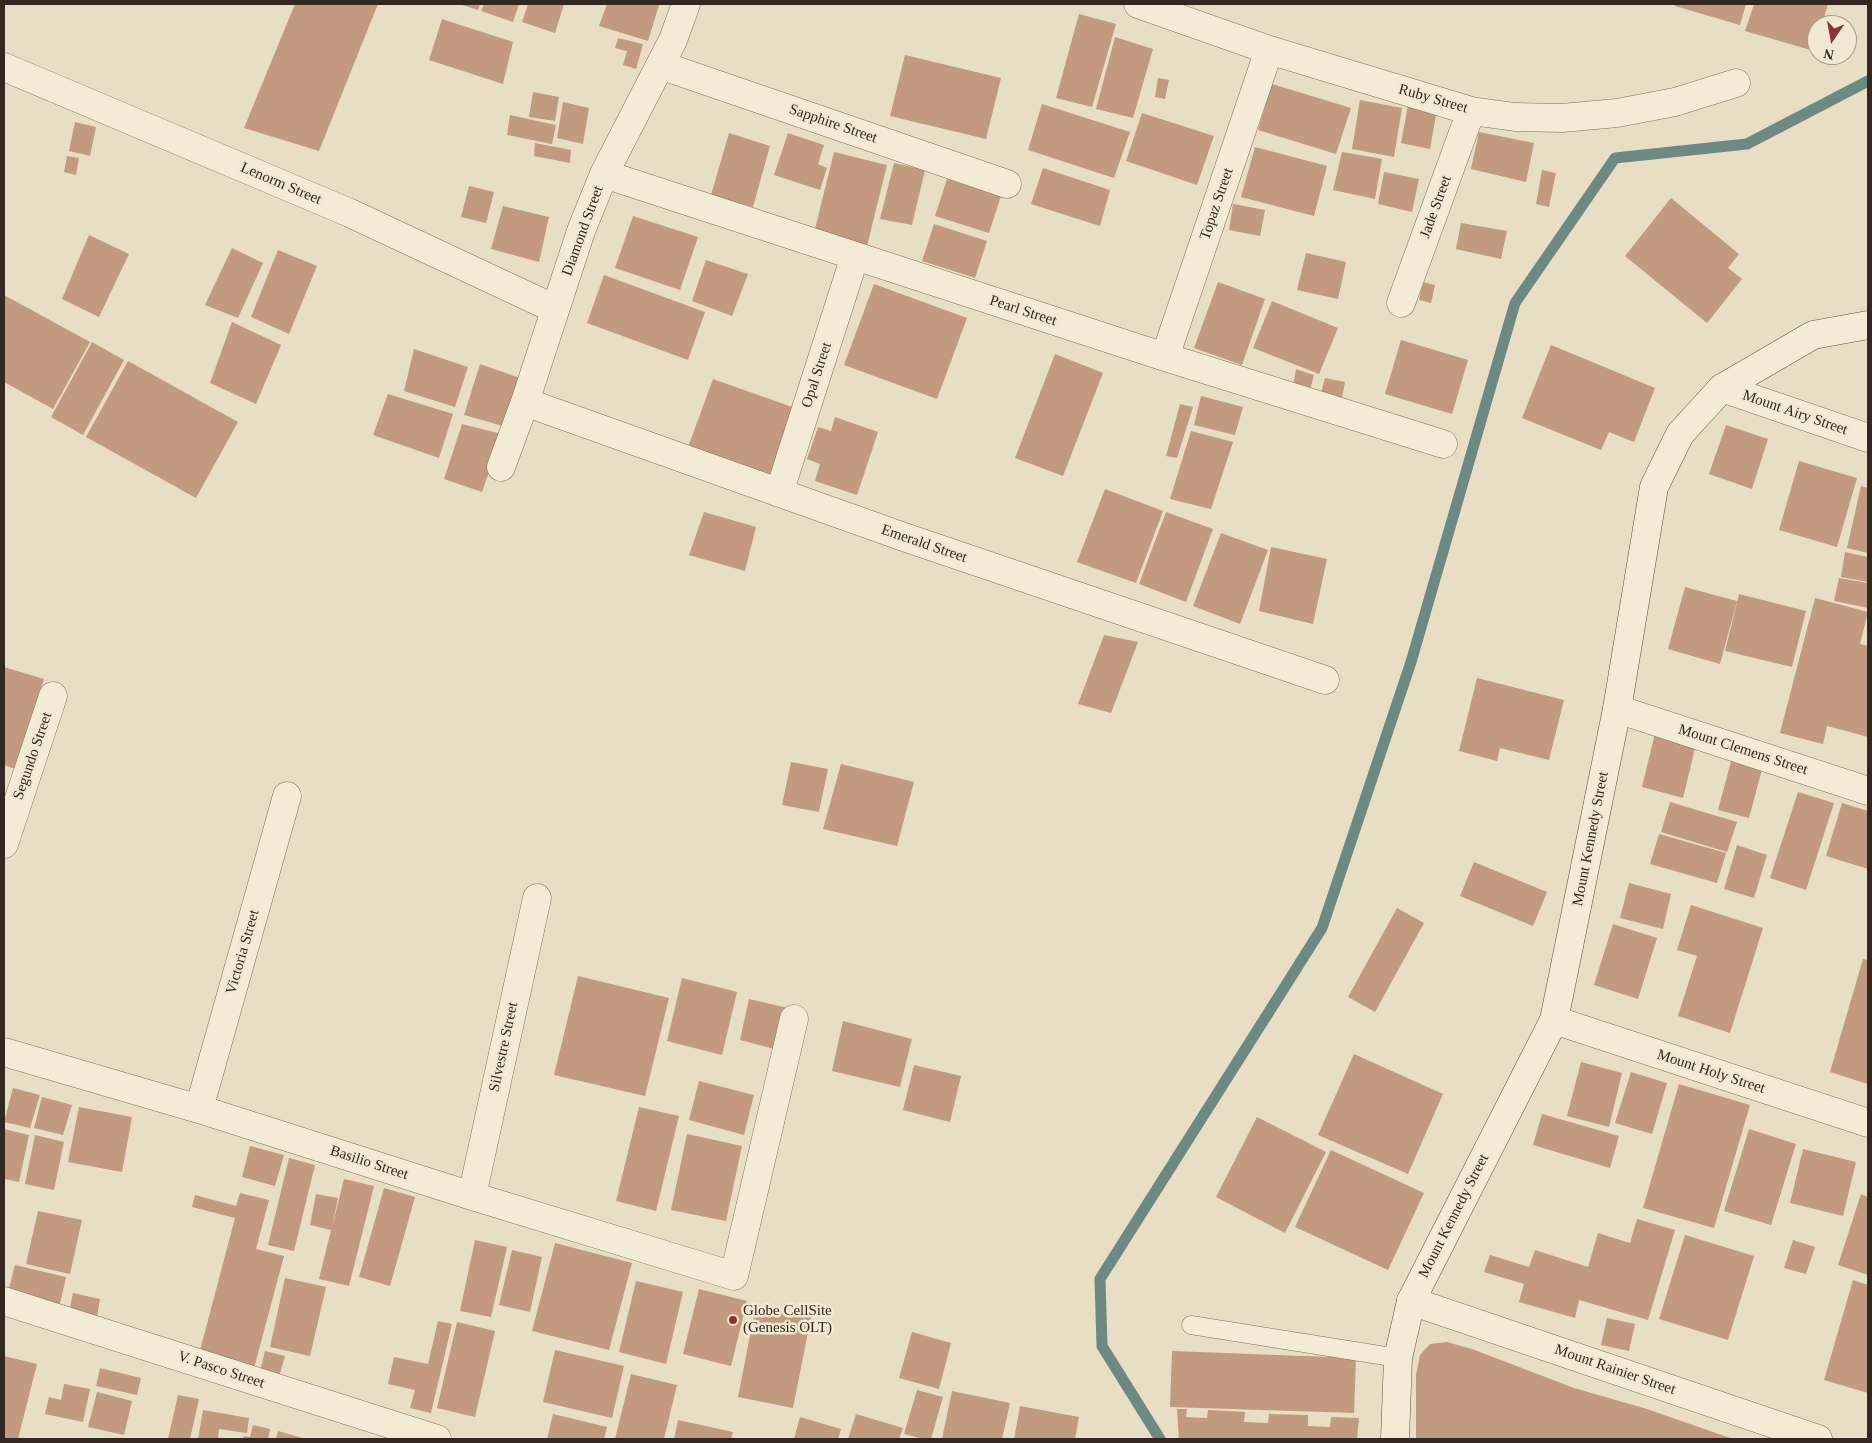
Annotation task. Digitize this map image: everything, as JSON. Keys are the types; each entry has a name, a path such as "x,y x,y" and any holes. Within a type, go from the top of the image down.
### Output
{"street":[{"name":"Diamond Street","path":"501,467 525,402 581,231 604,174 673,40 686,4"},
{"name":"Ruby Street","path":"1138,4 1269,50 1471,111 1515,117 1562,118 1617,113 1675,102 1736,83"},
{"name":"Topaz Street","path":"1165,357 1269,50"},
{"name":"Sapphire Street","path":"660,65 1007,184"},
{"name":"Lenorm Street","path":"4,67 350,213 555,309"},
{"name":"Jade Street","path":"1401,303 1471,111"},
{"name":"Pearl Street","path":"604,174 1165,357 1443,444"},
{"name":"Opal Street","path":"779,493 855,256"},
{"name":"Mount Kennedy Street","path":"1395,1439 1398,1358 1411,1301 1554,1020 1617,710 1654,487 1680,434 1722,388 1813,335 1868,325"},
{"name":"Mount Airy Street","path":"1722,388 1868,438"},
{"name":"Emerald Street","path":"525,402 779,493 1325,680"},
{"name":"Segundo Street","path":"4,844 53,696"},
{"name":"Mount Clemens Street","path":"1617,710 1868,791"},
{"name":"Victoria Street","path":"199,1109 287,796"},
{"name":"Silvestre Street","path":"472,1196 537,898"},
{"name":"Basilio Street","path":"4,1052 199,1109 472,1196 734,1276 794,1019"},
{"name":"Mount Holy Street","path":"1554,1020 1868,1123"},
{"name":"V. Pasco Street","path":"4,1301 437,1439"},
{"name":"Mount Rainier Street","path":"1411,1301 1818,1439"}],"lane":[{"path":"1191,1325 1398,1358"}],"building":[{"path":"295,4 378,4 319,151 244,128"},
{"path":"459,4 480,4 478,10"},
{"path":"484,4 519,4 513,22 481,11"},
{"path":"528,4 564,4 555,33 522,22"},
{"path":"607,4 659,5 648,41 599,26"},
{"path":"1675,4 1746,4 1740,25 1675,6"},
{"path":"1754,4 1828,4 1825,15 1807,15 1807,49 1745,31"},
{"path":"1079,14 1116,24 1092,107 1056,98"},
{"path":"442,19 513,42 503,84 429,60"},
{"path":"1115,37 1153,49 1133,118 1096,109"},
{"path":"618,38 643,44 636,69 623,65 627,51 615,48"},
{"path":"905,55 1001,78 986,139 890,116"},
{"path":"1158,78 1169,80 1165,99 1155,97"},
{"path":"1272,84 1351,108 1336,154 1258,130"},
{"path":"533,92 559,97 555,121 529,117"},
{"path":"1360,100 1402,108 1394,157 1352,149"},
{"path":"563,102 589,108 583,144 557,138"},
{"path":"1042,104 1130,132 1114,178 1028,150"},
{"path":"1408,105 1437,110 1430,149 1401,143"},
{"path":"1142,113 1214,136 1197,185 1126,161"},
{"path":"510,115 556,125 552,144 507,135"},
{"path":"75,122 96,127 90,156 69,151"},
{"path":"1479,132 1534,143 1526,182 1471,169"},
{"path":"729,133 770,146 753,207 711,195"},
{"path":"788,133 824,145 818,164 827,168 820,190 774,175"},
{"path":"535,143 571,150 570,163 534,156"},
{"path":"1255,147 1327,166 1314,216 1241,197"},
{"path":"834,152 887,165 867,246 814,233"},
{"path":"1342,152 1382,159 1375,199 1333,190"},
{"path":"67,156 79,158 76,175 64,172"},
{"path":"894,163 925,170 912,225 880,219"},
{"path":"1043,168 1110,190 1100,226 1031,204"},
{"path":"1542,170 1556,173 1549,207 1536,204"},
{"path":"1384,172 1419,179 1412,212 1378,204"},
{"path":"947,179 1001,196 989,233 935,216"},
{"path":"469,186 494,192 486,223 461,217"},
{"path":"1671,198 1739,254 1728,268 1742,279 1707,323 1625,256"},
{"path":"1233,204 1265,210 1260,236 1229,230"},
{"path":"503,206 549,217 539,262 491,249"},
{"path":"633,216 698,237 680,290 615,268"},
{"path":"1461,223 1507,231 1501,259 1456,249"},
{"path":"934,224 987,241 975,278 922,261"},
{"path":"89,235 129,254 99,317 62,299"},
{"path":"232,248 263,263 238,318 205,305"},
{"path":"278,250 317,266 289,334 251,317"},
{"path":"1306,253 1346,262 1338,299 1297,290"},
{"path":"706,260 748,274 732,316 692,301"},
{"path":"604,275 705,312 688,360 587,323"},
{"path":"1218,282 1265,299 1242,365 1194,348"},
{"path":"1423,282 1435,285 1431,303 1419,300"},
{"path":"874,284 967,318 937,399 844,365"},
{"path":"4,295 90,342 53,409 4,382"},
{"path":"1272,301 1338,328 1319,374 1253,348"},
{"path":"232,322 281,345 256,404 210,383"},
{"path":"1401,340 1468,360 1452,414 1385,394"},
{"path":"92,342 124,360 83,435 51,417"},
{"path":"1551,345 1655,388 1634,442 1609,432 1601,450 1522,418"},
{"path":"414,349 468,367 455,407 404,391"},
{"path":"1055,354 1103,373 1063,476 1015,458"},
{"path":"128,361 238,422 196,498 86,437"},
{"path":"480,364 520,378 503,426 464,415"},
{"path":"1296,369 1314,375 1310,390 1293,386"},
{"path":"1325,378 1345,382 1342,398 1321,393"},
{"path":"713,379 795,408 770,480 687,450"},
{"path":"388,394 453,414 439,458 373,435"},
{"path":"1201,396 1243,407 1235,435 1194,425"},
{"path":"1180,404 1193,407 1177,458 1166,456"},
{"path":"835,417 878,432 857,495 815,481 820,464 807,459 818,427 831,431"},
{"path":"462,424 502,434 482,492 444,479"},
{"path":"1726,425 1768,439 1752,489 1709,474"},
{"path":"1191,431 1233,442 1211,509 1170,499"},
{"path":"1799,461 1857,478 1837,547 1779,530"},
{"path":"1861,486 1868,488 1868,553 1847,548"},
{"path":"1105,489 1163,511 1136,583 1077,562"},
{"path":"704,512 756,527 745,571 689,555"},
{"path":"1166,512 1213,529 1186,602 1139,584"},
{"path":"1221,533 1268,550 1240,624 1193,606"},
{"path":"1271,547 1327,559 1313,624 1259,611"},
{"path":"1845,552 1868,557 1868,582 1841,577"},
{"path":"1839,578 1868,583 1868,608 1834,601"},
{"path":"1685,587 1737,601 1720,664 1668,649"},
{"path":"1739,594 1806,611 1792,667 1725,651"},
{"path":"1815,598 1868,612 1860,644 1868,646 1868,737 1827,726 1823,744 1780,733"},
{"path":"1104,635 1138,642 1111,713 1078,704"},
{"path":"4,667 44,679 15,769 4,765"},
{"path":"1477,678 1564,700 1549,760 1500,748 1497,761 1459,751"},
{"path":"1656,729 1697,740 1683,798 1642,787"},
{"path":"1733,754 1764,762 1749,818 1718,810"},
{"path":"791,762 828,769 819,812 782,805"},
{"path":"841,764 914,782 897,846 823,829"},
{"path":"1798,792 1834,803 1806,890 1770,878"},
{"path":"1670,802 1737,822 1727,852 1661,832"},
{"path":"1842,803 1868,811 1868,869 1826,856"},
{"path":"1659,834 1726,853 1717,883 1650,864"},
{"path":"1737,845 1767,855 1754,898 1724,889"},
{"path":"1474,862 1547,892 1533,926 1460,896"},
{"path":"1629,883 1671,894 1663,929 1620,918"},
{"path":"1691,905 1763,928 1730,1033 1678,1016 1697,956 1677,950"},
{"path":"1397,908 1424,923 1375,1012 1348,997"},
{"path":"1613,924 1657,938 1638,999 1594,985"},
{"path":"1863,959 1868,960 1868,1084 1830,1072"},
{"path":"578,976 669,998 645,1096 554,1075"},
{"path":"682,978 737,992 722,1055 667,1041"},
{"path":"749,999 788,1008 778,1050 740,1040"},
{"path":"843,1021 912,1039 900,1087 832,1071"},
{"path":"1354,1054 1443,1094 1408,1174 1318,1135"},
{"path":"1581,1062 1622,1073 1609,1127 1567,1116"},
{"path":"914,1065 961,1076 950,1122 903,1110"},
{"path":"1631,1072 1667,1083 1652,1134 1615,1123"},
{"path":"699,1081 754,1095 744,1135 689,1120"},
{"path":"1679,1084 1750,1105 1714,1228 1643,1208"},
{"path":"13,1088 40,1095 30,1128 4,1122"},
{"path":"42,1097 72,1105 63,1135 34,1128"},
{"path":"79,1107 132,1117 122,1172 68,1162"},
{"path":"639,1107 679,1116 656,1211 616,1201"},
{"path":"1542,1114 1619,1136 1610,1168 1533,1145"},
{"path":"1257,1117 1326,1152 1285,1233 1216,1197"},
{"path":"4,1129 29,1135 19,1182 4,1179"},
{"path":"1749,1129 1796,1144 1771,1225 1724,1211"},
{"path":"687,1134 742,1146 726,1221 671,1210"},
{"path":"35,1135 64,1142 54,1190 25,1184"},
{"path":"250,1146 284,1155 275,1186 242,1177"},
{"path":"1803,1149 1856,1162 1843,1216 1790,1203"},
{"path":"1331,1150 1424,1193 1388,1270 1295,1227"},
{"path":"289,1158 315,1165 294,1251 268,1245"},
{"path":"344,1179 374,1186 349,1286 319,1279 331,1230 310,1225 316,1194 338,1198 332,1227"},
{"path":"384,1188 415,1197 390,1286 359,1277"},
{"path":"240,1193 269,1200 256,1249 284,1256 253,1372 198,1358 235,1218 192,1207 195,1195 236,1206"},
{"path":"1861,1194 1868,1197 1868,1275 1838,1265"},
{"path":"38,1211 82,1220 70,1274 26,1264"},
{"path":"1637,1219 1675,1230 1648,1320 1579,1300 1575,1318 1519,1302 1524,1284 1484,1272 1490,1255 1529,1267 1535,1250 1588,1267 1598,1233 1630,1243"},
{"path":"1685,1235 1754,1256 1728,1340 1659,1319"},
{"path":"475,1240 507,1247 491,1317 460,1311"},
{"path":"1793,1240 1815,1247 1806,1274 1784,1268"},
{"path":"555,1243 632,1263 609,1350 532,1331"},
{"path":"512,1250 542,1257 530,1312 499,1305"},
{"path":"15,1265 66,1277 58,1313 6,1300"},
{"path":"285,1278 326,1287 310,1356 270,1347"},
{"path":"1853,1280 1868,1285 1868,1393 1824,1380"},
{"path":"636,1281 683,1292 666,1364 619,1352"},
{"path":"699,1289 747,1301 731,1366 683,1354"},
{"path":"73,1293 100,1299 96,1324 68,1318"},
{"path":"756,1305 811,1317 793,1408 738,1397"},
{"path":"1607,1318 1635,1324 1629,1351 1601,1345"},
{"path":"438,1321 452,1324 431,1413 410,1408 415,1390 388,1384 394,1357 428,1364"},
{"path":"457,1322 495,1331 475,1417 437,1408"},
{"path":"912,1332 951,1343 939,1389 899,1378"},
{"path":"1447,1342 1472,1349 1574,1388 1647,1409 1733,1439 1416,1439 1416,1375 1420,1355 1430,1344"},
{"path":"555,1350 624,1366 612,1418 543,1402"},
{"path":"265,1351 285,1356 277,1384 258,1379"},
{"path":"1172,1351 1356,1358 1354,1413 1170,1407"},
{"path":"4,1356 37,1364 18,1439 4,1439"},
{"path":"100,1368 141,1378 137,1395 96,1386"},
{"path":"631,1374 677,1385 664,1439 615,1439"},
{"path":"64,1384 90,1389 83,1422 45,1414 49,1397 61,1400"},
{"path":"917,1390 943,1397 931,1439 904,1434"},
{"path":"952,1391 1010,1403 1002,1439 942,1439"},
{"path":"97,1392 132,1401 124,1435 88,1427"},
{"path":"178,1395 199,1399 190,1439 168,1439"},
{"path":"1020,1406 1079,1417 1075,1439 1014,1439"},
{"path":"1177,1409 1187,1409 1186,1417 1207,1418 1208,1410 1245,1412 1244,1422 1268,1423 1269,1414 1308,1415 1308,1426 1330,1427 1331,1417 1359,1418 1357,1439 1179,1439"},
{"path":"203,1410 249,1418 247,1433 219,1429 218,1439 198,1439"},
{"path":"553,1414 607,1427 604,1439 547,1439"},
{"path":"856,1414 903,1428 899,1439 848,1439"},
{"path":"800,1417 841,1429 838,1439 794,1439"},
{"path":"678,1420 733,1432 731,1439 674,1439"},
{"path":"253,1425 270,1429 268,1439 243,1439 244,1436 250,1437"},
{"path":"278,1431 306,1439 276,1439"}],"waterway":[{"path":"1160,1439 1102,1346 1100,1279 1322,928 1411,662 1515,303 1615,158 1747,144 1868,81"}],"place":[{"name":"Globe CellSite (Genesis OLT)","path":"733,1320"}]}
